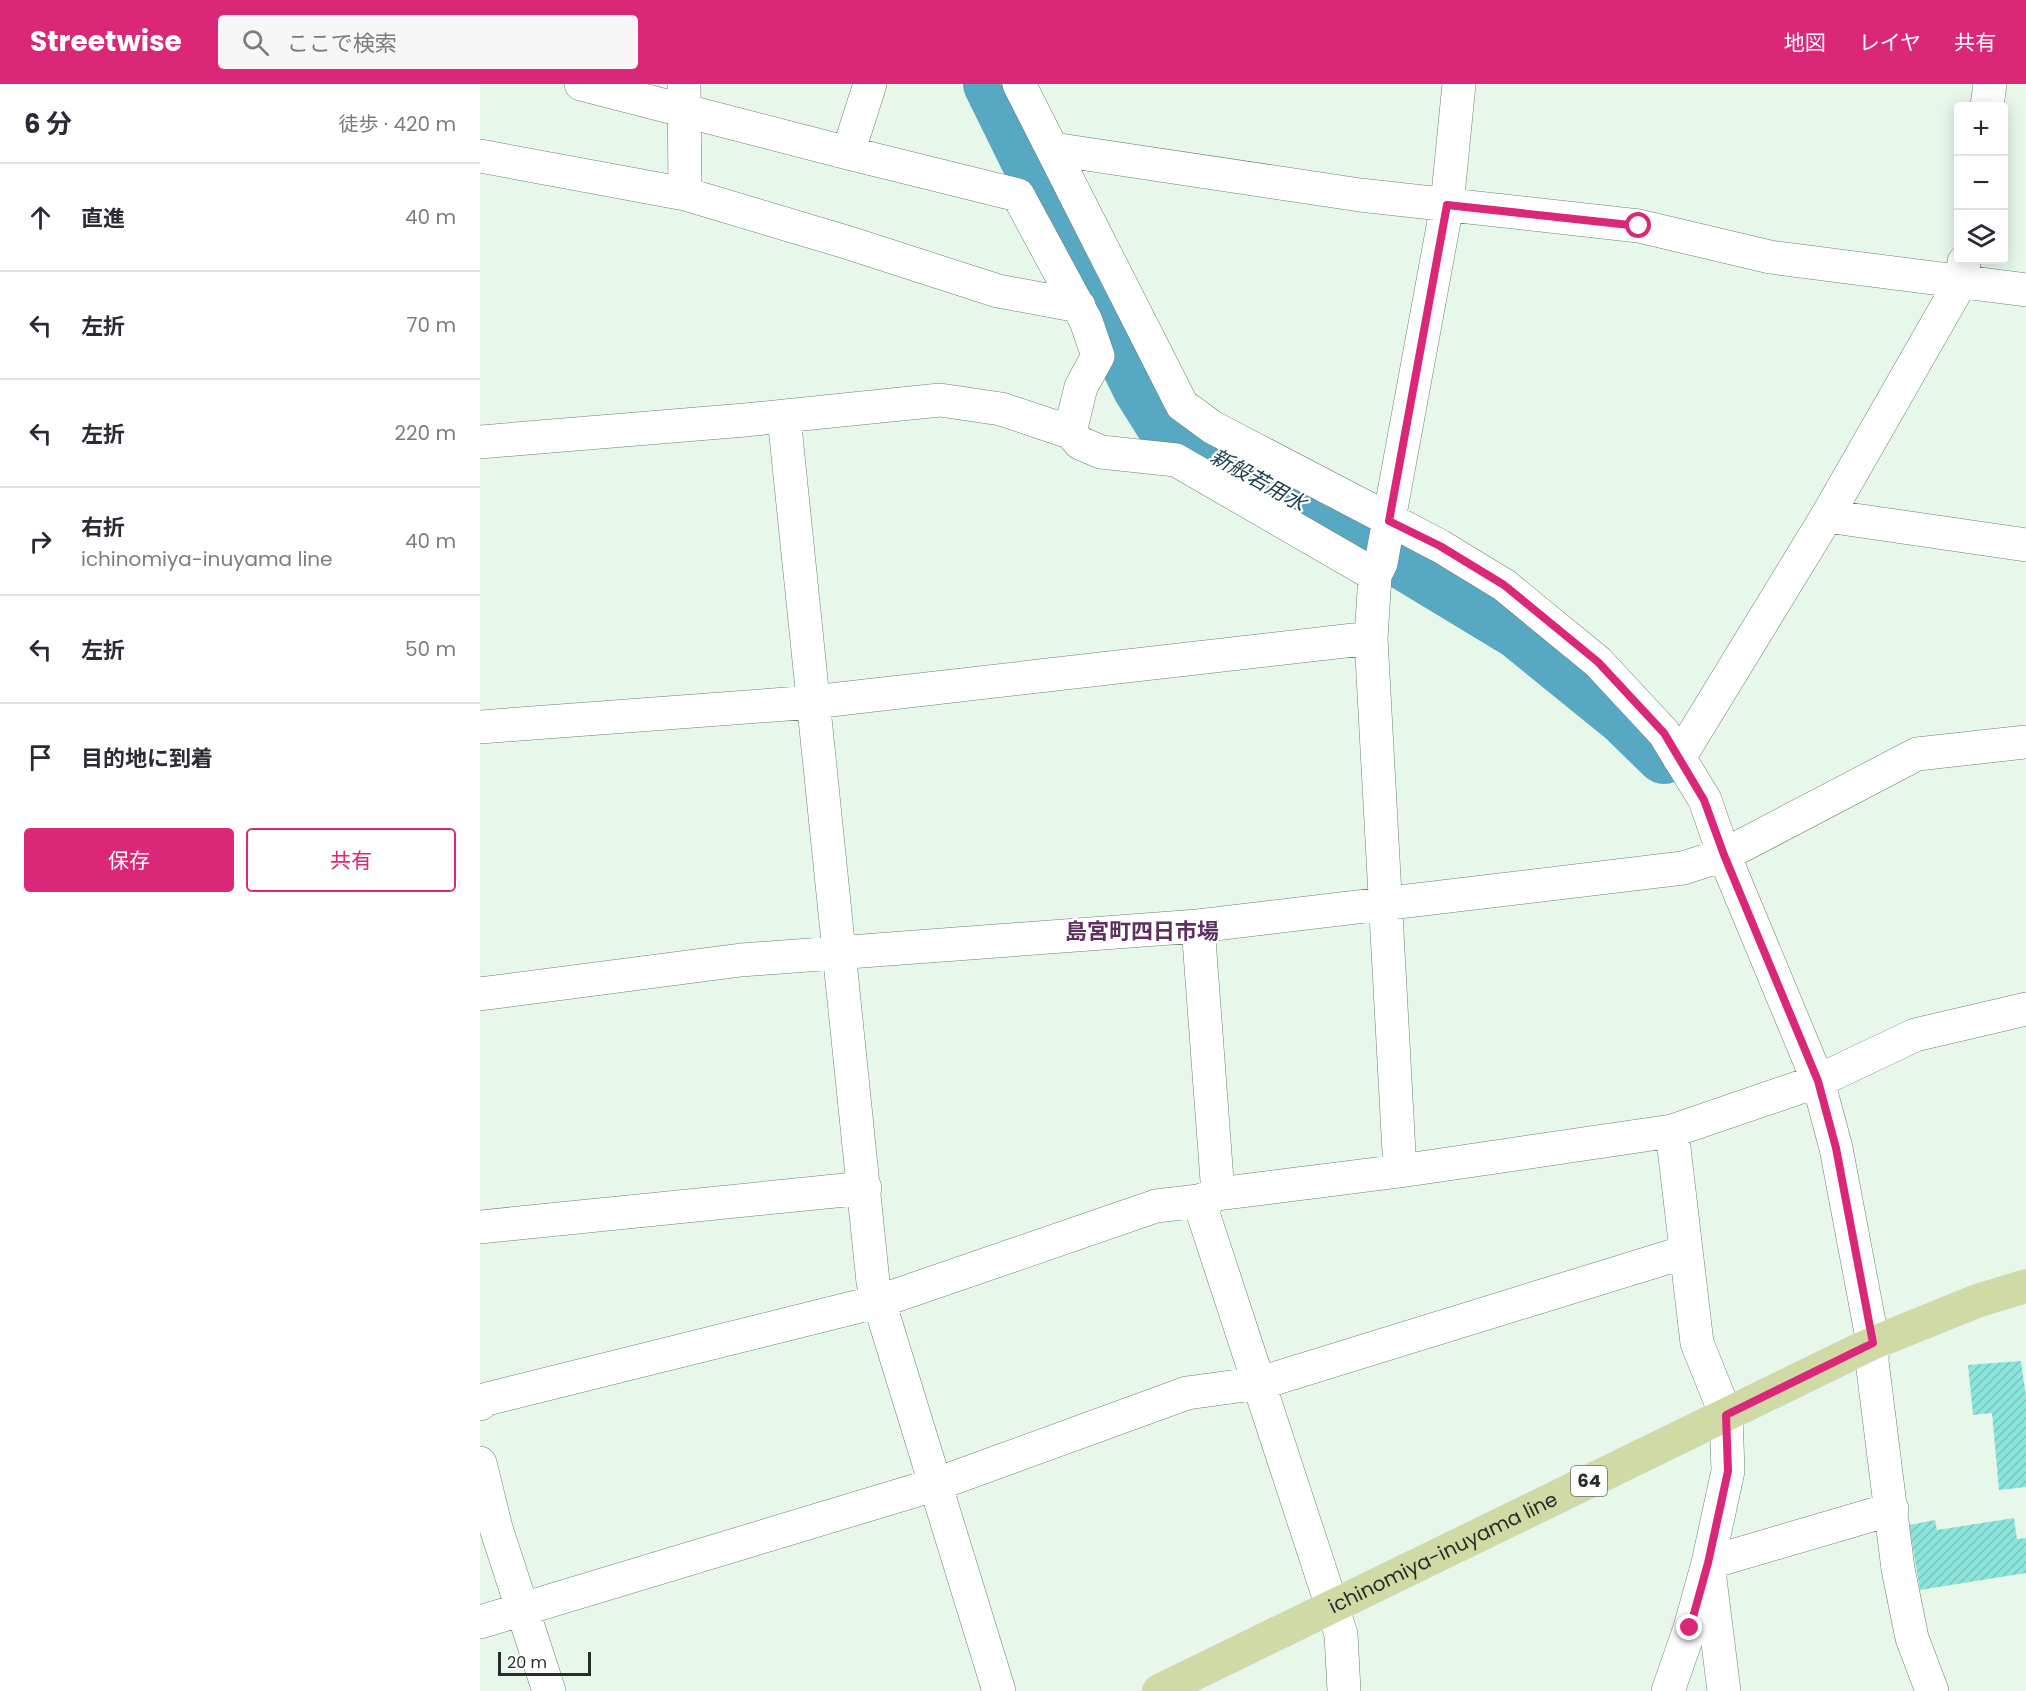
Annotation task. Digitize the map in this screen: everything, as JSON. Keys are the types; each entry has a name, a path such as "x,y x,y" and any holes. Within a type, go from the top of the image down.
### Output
{"main road":[{"name":"ichinomiya-inuyama line","path":"1159,1691 1873,1343 1977,1300 2026,1286"}],"street":[{"path":"581,84 684,97 848,153 1018,195 1079,306 1098,356 1081,387 1070,432"},
{"path":"848,153 870,84"},
{"path":"1019,84 1182,405 1212,427 1440,546 1504,585 1598,662 1664,733 1704,800 1724,855 1818,1081 1836,1148 1873,1343 1872,1361 1898,1569 1912,1638 1932,1691"},
{"path":"1400,1171 1371,638 1378,569 1389,521 1447,205 1459,84"},
{"path":"1988,102 1990,84"},
{"path":"684,97 684,194"},
{"path":"1053,148 1360,195 1639,226 1770,257 1963,270 2026,290"},
{"path":"480,156 684,194 846,242 998,291 1079,306"},
{"path":"1679,759 1827,516 1963,270"},
{"path":"480,442 784,417 940,400 1001,409 1070,432 1080,443 1101,452 1176,460 1378,569"},
{"path":"784,417 866,1188 873,1282 999,1691"},
{"path":"1827,516 2026,545"},
{"path":"480,727 813,702 1371,638"},
{"path":"480,994 741,960 1198,926 1683,868 1724,855 1917,754 2026,742"},
{"path":"1198,926 1209,1198 1260,1383 1330,1607 1341,1635 1344,1691"},
{"path":"480,1404 487,1399 880,1301 1156,1206 1672,1131 1818,1081 1915,1035 2026,1009"},
{"path":"1668,1691 1690,1628 1708,1563 1728,1471 1726,1415 1697,1342 1672,1131"},
{"path":"480,1227 866,1188"},
{"path":"480,1622 936,1484 1187,1393 1260,1383 1685,1252"},
{"path":"480,1463 496,1528 525,1610 549,1691"},
{"path":"1708,1563 1892,1509"},
{"path":"1708,1563 1724,1691"}],"building":[{"path":"2021,1361 2026,1397 2026,1487 1999,1490 1992,1413 1973,1415 1968,1365"},
{"path":"2014,1518 2017,1539 2026,1538 2026,1573 1920,1590 1909,1525 1935,1520 1937,1530"}],"waterway":[{"name":"新般若用水","path":"991,84 1140,387 1167,430 1356,533 1518,631 1624,717 1664,756"}],"district":[{"name":"島宮町四日市場","path":"1142,931"}],"route":[{"path":"1639,226 1447,205 1389,521 1440,546 1504,585 1598,662 1664,733 1704,800 1724,855 1818,1081 1836,1148 1873,1343 1726,1415 1728,1471 1708,1563 1690,1628"}]}
